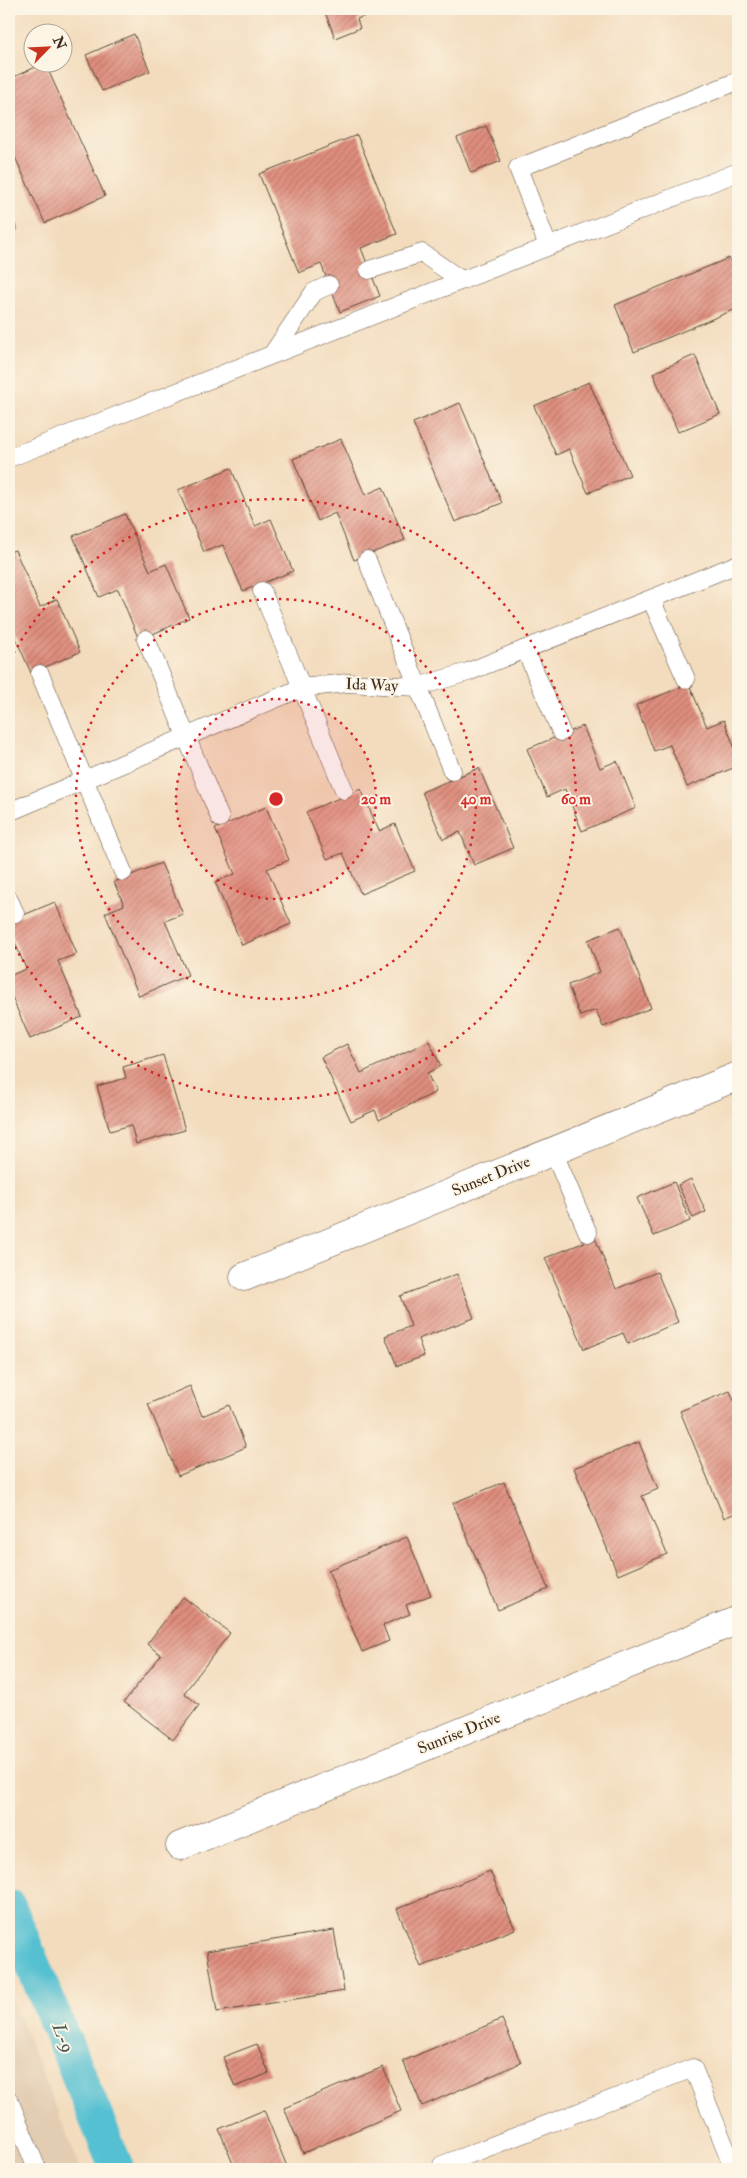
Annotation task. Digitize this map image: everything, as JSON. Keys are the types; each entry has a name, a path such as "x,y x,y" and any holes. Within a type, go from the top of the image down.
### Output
{"street":[{"name":"Sunset Drive","path":"244,1277 738,1076"},
{"name":"Sunrise Drive","path":"180,1846 738,1620"}],"lane":[{"path":"548,246 518,168 738,81"},
{"path":"9,458 738,172"},
{"path":"369,270 422,253 461,280"},
{"path":"273,353 314,292 329,285"},
{"path":"367,560 452,771"},
{"name":"Ida Way","path":"9,812 301,688 347,683 417,687 468,672 651,598 737,567"},
{"path":"262,591 344,790"},
{"path":"651,598 686,679"},
{"path":"146,639 220,818"},
{"path":"524,650 561,732"},
{"path":"40,674 86,779 123,872"},
{"path":"553,1151 588,1233"},
{"path":"442,2165 693,2068 734,2169"},
{"path":"9,2100 36,2169"}],"shaded area":[{"path":"9,1992 81,2169 9,2169"}],"building":[{"path":"324,9 382,9 357,19 360,28 335,38"},
{"path":"134,34 150,71 102,91 86,55"},
{"path":"25,72 49,72 105,196 45,223 9,144 9,79"},
{"path":"486,126 501,161 471,173 457,138"},
{"path":"357,135 397,234 361,248 380,296 340,312 321,264 299,273 259,174"},
{"path":"9,209 17,230 9,233"},
{"path":"729,258 738,280 738,308 634,352 615,305"},
{"path":"695,355 720,414 678,432 653,373"},
{"path":"589,382 630,475 588,493 569,449 556,455 534,406"},
{"path":"460,403 502,503 455,522 413,423"},
{"path":"341,439 365,495 383,487 405,540 354,560 335,513 318,521 293,459"},
{"path":"231,468 255,526 271,519 293,571 243,591 223,545 204,552 178,490"},
{"path":"125,514 150,571 166,564 189,618 139,640 118,589 99,597 73,536"},
{"path":"15,550 40,607 57,599 80,652 31,673 9,623 9,552"},
{"path":"689,684 707,727 724,720 738,757 738,766 687,787 670,745 654,751 636,705"},
{"path":"583,726 600,768 617,761 636,808 582,831 565,789 547,797 527,749"},
{"path":"479,768 513,848 474,865 460,832 443,839 422,792"},
{"path":"361,789 379,831 395,824 415,871 361,894 343,853 327,859 306,812"},
{"path":"266,807 289,860 267,869 291,924 242,945 215,882 235,874 215,829"},
{"path":"161,863 183,914 165,921 188,975 139,996 105,913 124,905 114,882"},
{"path":"55,902 77,954 58,961 82,1017 30,1039 9,990 9,976 26,969 9,928 9,921"},
{"path":"620,927 651,1008 603,1027 596,1010 580,1016 568,985 600,972 588,940"},
{"path":"429,1041 441,1066 427,1073 436,1092 379,1120 375,1110 351,1121 321,1057 347,1044 361,1073"},
{"path":"163,1055 185,1130 136,1144 131,1125 110,1131 97,1086 126,1078 123,1067"},
{"path":"691,1179 706,1212 693,1218 678,1185"},
{"path":"674,1182 690,1221 654,1236 637,1198"},
{"path":"595,1238 616,1289 657,1272 678,1322 628,1344 623,1333 584,1349 545,1258"},
{"path":"457,1274 474,1318 418,1339 424,1356 397,1366 385,1336 411,1326 400,1296"},
{"path":"190,1386 202,1416 229,1405 246,1447 178,1476 148,1404"},
{"path":"730,1391 738,1411 738,1512 724,1518 680,1411"},
{"path":"639,1442 658,1489 642,1496 667,1554 618,1575 574,1468"},
{"path":"504,1482 548,1589 498,1610 453,1503"},
{"path":"407,1537 431,1595 406,1605 410,1614 383,1625 389,1641 362,1652 328,1570"},
{"path":"183,1597 230,1633 184,1693 199,1705 173,1740 124,1702 161,1655 147,1644"},
{"path":"490,1871 515,1929 421,1967 397,1909"},
{"path":"334,1930 344,1991 217,2012 207,1951"},
{"path":"502,2019 521,2063 422,2106 403,2061"},
{"path":"257,2044 269,2073 235,2087 223,2057"},
{"path":"383,2067 401,2111 303,2153 284,2108"},
{"path":"264,2110 288,2169 235,2169 219,2129"}],"waterway":[{"name":"L-9","path":"9,1907 117,2169"}]}
